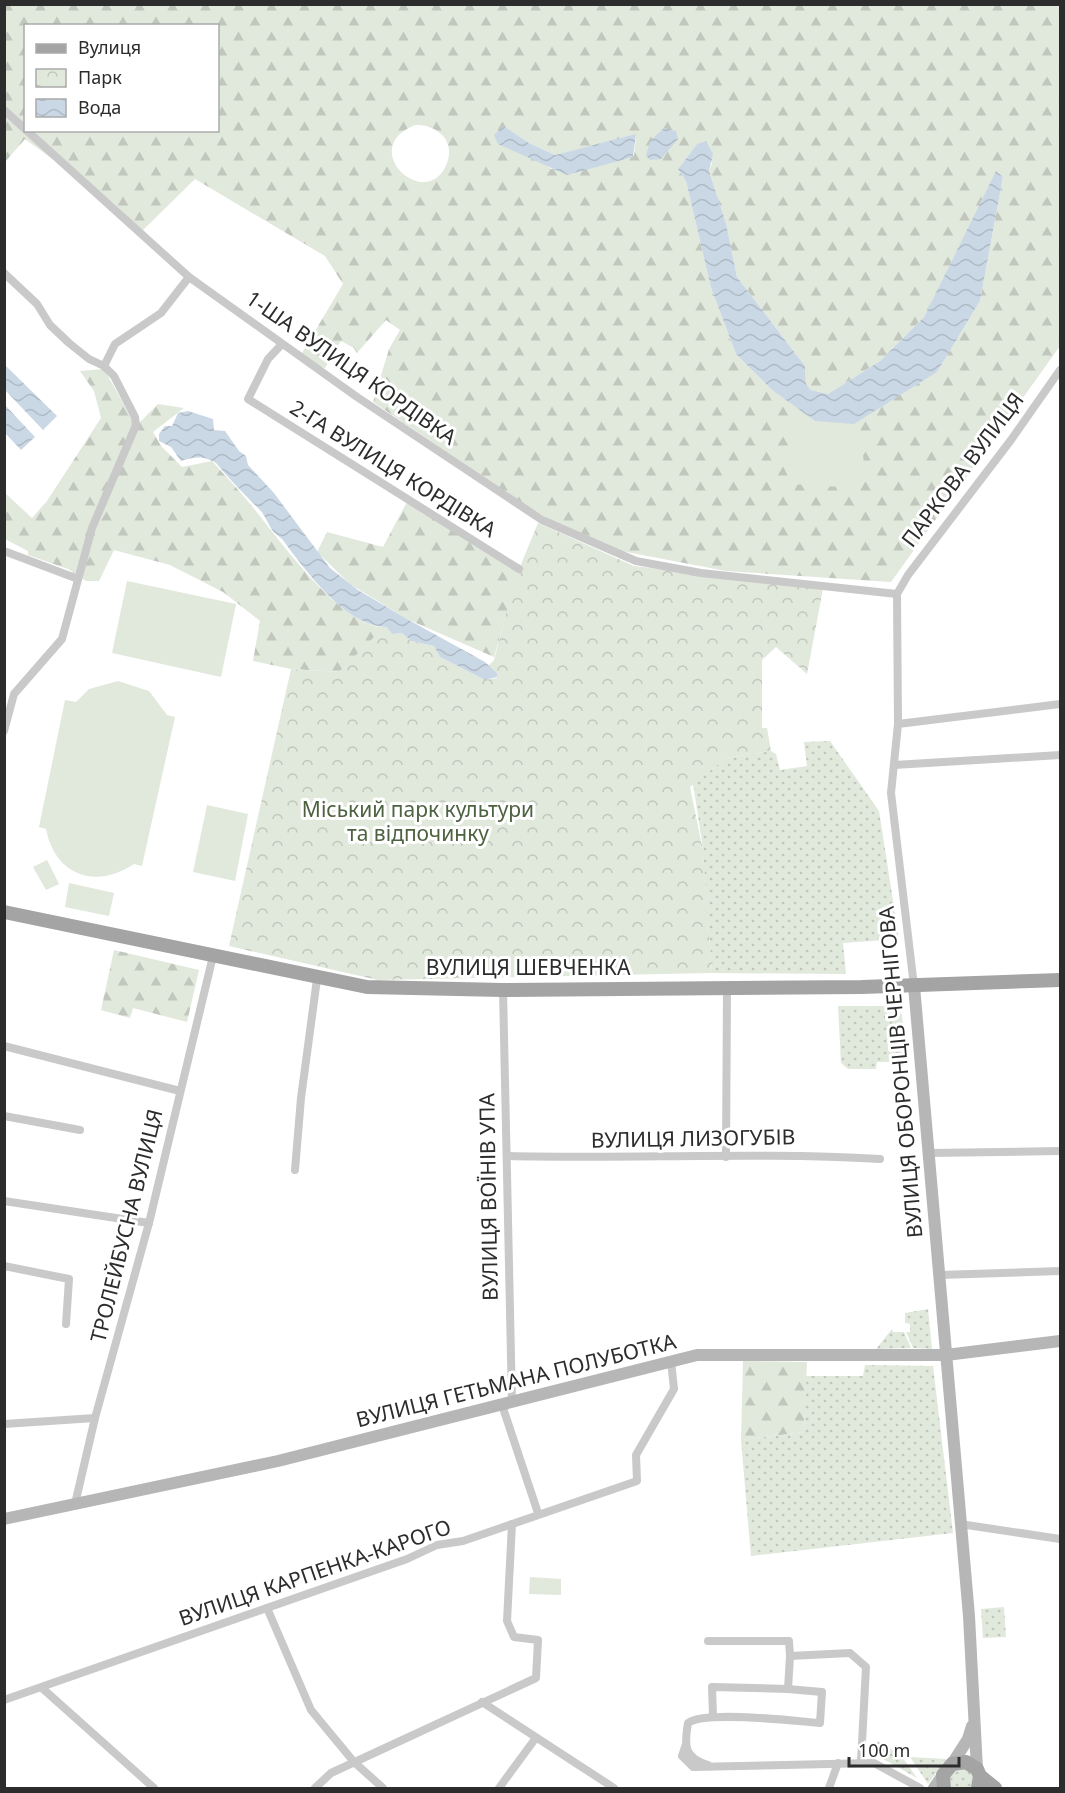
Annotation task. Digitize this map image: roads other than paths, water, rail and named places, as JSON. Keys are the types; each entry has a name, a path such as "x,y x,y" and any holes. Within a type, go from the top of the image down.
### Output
{"main road":[{"name":"ВУЛИЦЯ ШЕВЧЕНКА","path":"4,912 317,979 367,987 503,990 727,988 914,986 1060,980"},
{"path":"944,1782 952,1764 966,1762 978,1778 995,1788"}],"street":[{"name":"1-ША ВУЛИЦЯ КОРДІВКА","path":"4,110 24,128"},
{"name":"1-ША ВУЛИЦЯ КОРДІВКА","path":"28,132 189,277 282,344 542,520 636,561 722,576 897,594"},
{"path":"4,273 37,304 50,325 69,343 114,375 130,405 136,425 92,528 78,579 78,589 62,639 14,694 4,731"},
{"path":"104,366 115,344 161,313 189,277"},
{"name":"2-ГА ВУЛИЦЯ КОРДІВКА","path":"282,344 268,359 248,399 519,569"},
{"name":"ПАРКОВА ВУЛИЦЯ","path":"897,594 908,575 1011,440 1060,370"},
{"path":"4,551 78,579"},
{"name":"ВУЛИЦЯ ОБОРОНЦІВ ЧЕРНІГОВА","path":"897,594 898,724 891,793 914,986 940,1275 969,1616 978,1778"},
{"path":"898,724 1060,704"},
{"path":"894,765 1060,755"},
{"name":"ТРОЛЕЙБУСНА ВУЛИЦЯ","path":"75,1504 95,1418 149,1223 213,956"},
{"path":"295,1170 301,1098 317,979"},
{"path":"726,1157 727,988"},
{"name":"ВУЛИЦЯ ВОЇНІВ УПА","path":"503,990 508,1156 509,1403 504,1411 538,1513"},
{"path":"4,1046 180,1091"},
{"path":"4,1116 80,1130"},
{"path":"928,1153 1060,1150"},
{"name":"ВУЛИЦЯ ЛИЗОГУБІВ","path":"508,1156 808,1155 880,1159"},
{"path":"4,1202 149,1223"},
{"path":"4,1266 69,1279 66,1324"},
{"path":"940,1275 1060,1270"},
{"name":"ВУЛИЦЯ ГЕТЬМАНА ПОЛУБОТКА","path":"4,1519 278,1461 697,1355 946,1355 1060,1344"},
{"name":"ВУЛИЦЯ КАРПЕНКА-КАРОГО","path":"4,1700 407,1559 437,1545 463,1541 538,1513 637,1481 636,1455 674,1389 671,1361"},
{"path":"4,1424 95,1418"},
{"path":"315,1788 331,1773 536,1678 538,1640 513,1637 507,1621 512,1524"},
{"path":"960,1524 1060,1539"},
{"path":"267,1608 311,1710 354,1762 382,1788"},
{"path":"708,1641 789,1641 788,1689"},
{"path":"790,1656 850,1653 866,1667 861,1762"},
{"path":"713,1716 712,1687 822,1692 820,1722 713,1716 693,1719 688,1723 686,1744 693,1760 708,1766 861,1762 882,1766 920,1788"},
{"path":"42,1688 154,1788"},
{"path":"482,1702 535,1739 614,1788"},
{"name":"ВУЛИЦЯ ОБОРОНЦІВ ЧЕРНІГОВА","path":"952,1764 968,1738 974,1722"},
{"path":"499,1788 535,1739"},
{"path":"829,1788 838,1763"},
{"path":"934,1788 944,1782"}],"water":[{"path":"504,126 529,143 555,155 636,134 633,157 567,175 498,144 494,135"},
{"path":"664,128 676,131 678,139 661,159 650,160 646,156 650,141"},
{"path":"706,141 713,154 709,171 726,223 737,277 805,366 806,384 811,390 828,394 880,361 924,317 996,171 1003,177 980,301 937,372 854,424 815,421 772,390 736,354 711,288 686,181 678,169 697,144"},
{"path":"6,366 57,416 43,430 5,390"},
{"path":"5,405 35,437 21,450 5,433"},
{"path":"188,411 213,419 214,430 225,431 239,451 246,456 248,465 274,493 330,568 358,590 485,662 497,673 497,677 485,680 440,657 434,646 411,641 402,633 392,634 387,627 372,625 342,608 315,581 282,539 272,530 262,512 216,463 198,458 181,461 171,447 159,441 159,434 165,426 172,426 178,413"}],"park label":[{"name":"Міський парк культури та відпочинку","path":"418,822"}]}
